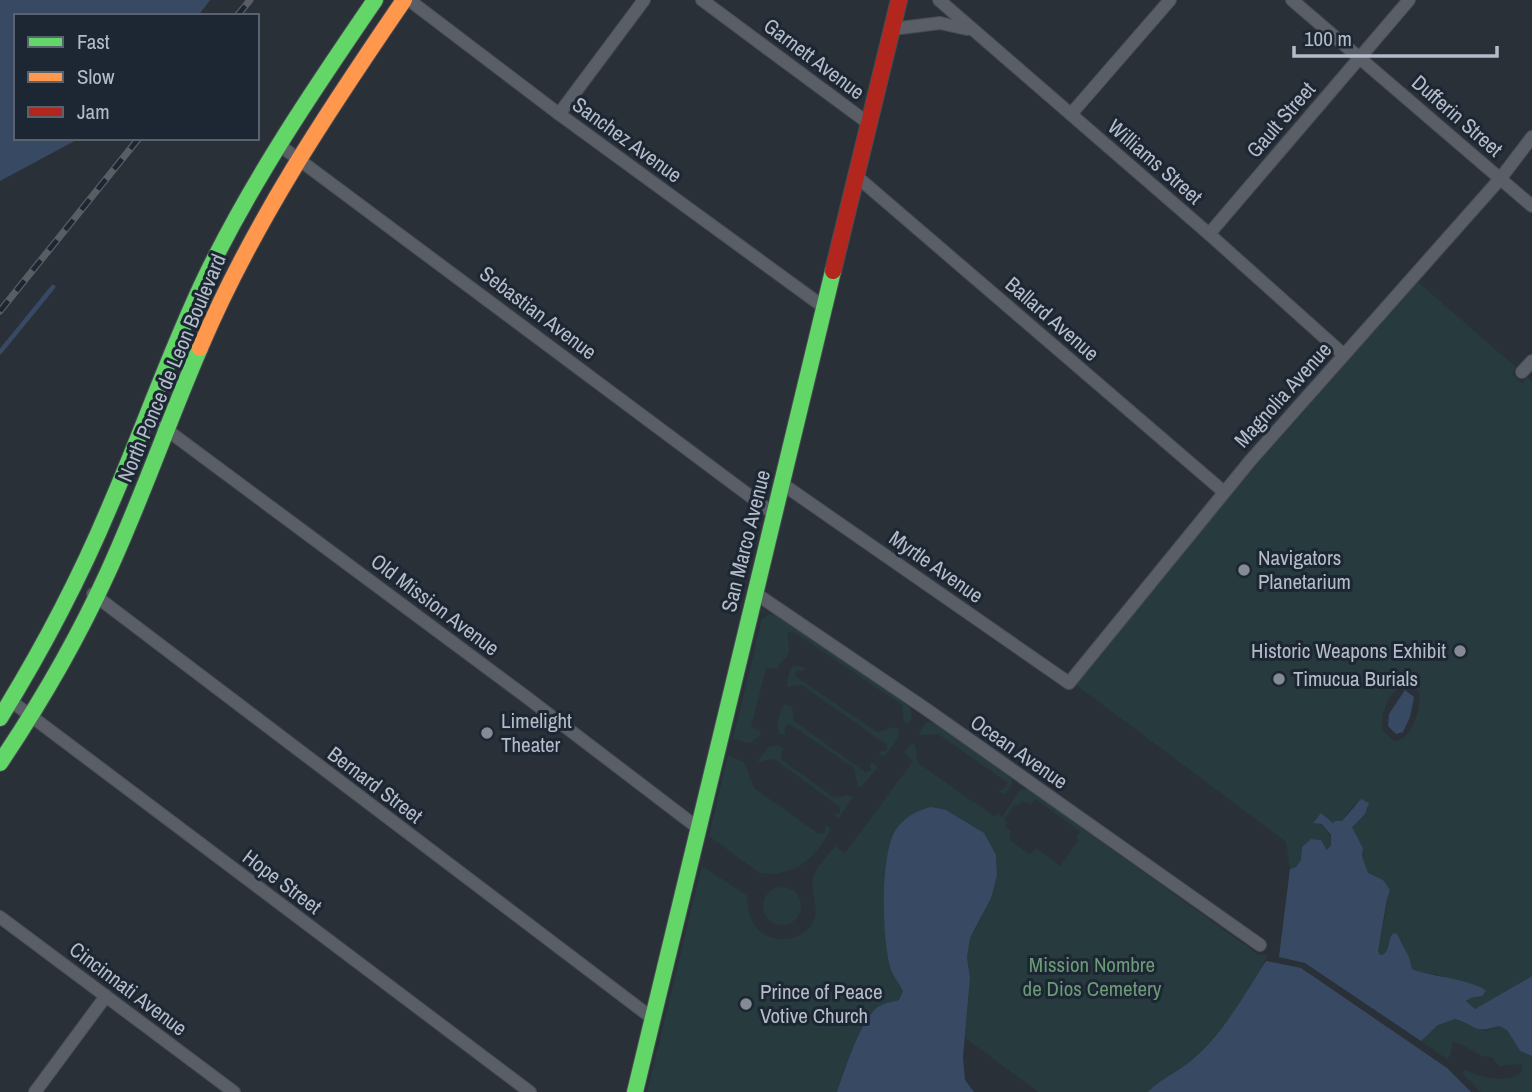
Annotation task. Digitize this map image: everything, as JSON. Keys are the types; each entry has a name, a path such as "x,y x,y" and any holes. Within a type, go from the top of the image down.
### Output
{"main road":[{"name":"North Ponce de Leon Boulevard","path":"0,718 36,659 76,581 206,274 278,144 375,0"},
{"name":"North Ponce de Leon Boulevard","path":"0,763 32,716 96,597 216,309 254,234 298,158 404,0"},
{"name":"San Marco Avenue","path":"635,1092 825,308 867,123 899,0"}],"street":[{"name":"Sanchez Avenue","path":"409,0 559,114 825,308"},
{"path":"559,114 644,0"},
{"name":"Garnett Avenue","path":"702,0 867,123"},
{"name":"Williams Street","path":"939,0 1345,355"},
{"path":"1070,114 1170,0"},
{"name":"Dufferin Street","path":"1292,0 1532,206"},
{"name":"Gault Street","path":"1209,234 1409,0"},
{"path":"892,29 940,23 972,30"},
{"name":"Magnolia Avenue","path":"1069,683 1224,492 1500,179 1532,138"},
{"name":"Sebastian Avenue","path":"278,144 774,514"},
{"name":"Ballard Avenue","path":"855,175 1224,492"},
{"path":"1522,372 1532,361"},
{"name":"Old Mission Avenue","path":"146,415 515,688 698,828"},
{"name":"Myrtle Avenue","path":"782,483 1069,683"},
{"name":"Bernard Street","path":"76,581 652,1017"},
{"name":"Ocean Avenue","path":"755,593 926,709 1260,945"},
{"name":"Hope Street","path":"11,701 530,1092"},
{"name":"Cincinnati Avenue","path":"0,917 234,1092"},
{"path":"35,1092 106,996"}],"green space":[{"path":"1418,282 1517,368 1512,374 1522,383 1527,377 1532,382 1532,976 1475,1009 1466,1002 1477,998 1476,985 1412,969 1402,942 1380,955 1378,951 1387,905 1386,887 1382,880 1368,874 1362,856 1363,848 1352,827 1357,801 1342,821 1334,823 1321,814 1314,820 1327,830 1331,845 1327,850 1321,840 1311,839 1302,847 1301,860 1296,867 1290,869 1286,842 1076,685 1229,496","holes":["1407,684 1419,692 1419,706 1412,728 1402,738 1396,741 1391,739 1383,730 1382,724 1387,703 1396,691"]},
{"path":"770,614 782,617 910,707 912,716 908,724 904,723 902,705 794,632 787,633 787,657 778,668 766,668 751,727 759,730 761,735 750,743 733,739 762,619"},
{"path":"792,666 805,667 804,670 795,672 795,676 877,732 898,728 899,736 886,755 882,756 878,752 887,750 887,745 802,685 787,687"},
{"path":"785,704 792,707 794,721 865,772 871,771 870,762 876,765 877,768 861,787 858,786 854,768 791,725 785,726 785,735 779,734 779,719"},
{"path":"927,722 936,723 1011,778 1013,783 1006,793 999,791 1007,787 1007,782 938,734 920,735 919,732"},
{"name":"Mission Nombre de Dios Cemetery","path":"912,743 915,745 918,763 995,817 998,814 1002,817 1020,790 1028,789 1259,955 1267,955 1255,980 1233,1013 1197,1056 1148,1092 1038,1092 965,1038 970,938 978,925 997,875 996,855 890,843 884,915 890,969 903,991 899,1000 871,1013 857,1040 837,1092 647,1092 702,866 746,895 751,919 768,937 786,939 803,933 814,920 816,908 812,884 815,872 835,846 845,853 913,761 904,753","holes":["1035,799 1080,831 1076,838 1079,840 1060,866 1036,848 1030,855 1009,839 1011,831 1005,826 1008,822 1004,820 1015,804 1018,806 1022,801 1031,805"]},
{"path":"778,745 783,748 781,759 835,798 850,795 853,797 839,818 833,815 840,813 840,807 774,759 757,762 768,747"},
{"path":"728,755 744,762 754,788 819,834 825,833 825,825 831,828 819,848 803,864 783,872 759,873 709,836"},
{"path":"782,887 795,893 801,906 795,919 782,925 769,919 763,906 769,893"},
{"path":"1449,1019 1485,1031 1499,1026 1507,1030 1520,1051 1532,1056 1532,1092 1481,1092 1462,1073 1466,1070 1487,1077 1510,1078 1522,1072 1522,1064 1499,1066 1492,1057 1486,1057 1453,1042 1447,1059 1421,1041 1427,1033"}],"water":[{"path":"0,0 210,0 200,14 14,14 14,140 76,140 0,181"},
{"path":"1405,690 1414,697 1410,717 1403,732 1396,734 1388,726 1389,714"},
{"path":"1361,799 1369,803 1365,814 1352,827 1363,848 1362,856 1368,873 1383,880 1390,890 1378,951 1380,955 1386,952 1393,933 1397,934 1412,969 1472,984 1486,991 1482,996 1466,1001 1475,1009 1532,976 1532,1056 1520,1051 1507,1030 1499,1026 1480,1029 1455,1019 1438,1025 1421,1041 1305,963 1279,957 1290,869 1296,867 1301,860 1302,847 1311,839 1321,840 1327,850 1331,845 1331,835 1322,824 1313,823 1321,813 1333,823 1342,821"},
{"path":"931,807 946,810 984,833 996,855 997,875 991,898 970,938 967,957 970,978 963,1057 965,1080 974,1092 837,1092 854,1046 871,1013 878,1007 899,1000 903,991 891,970 887,953 884,898 887,859 890,843 902,822 920,810"},
{"path":"1266,961 1301,968 1447,1068 1471,1092 1148,1092 1187,1064 1210,1042 1231,1016"}],"waterway":[{"path":"0,352 53,287"}],"railway":[{"path":"239,14 250,0"},
{"path":"0,311 137,140"}],"traffic: fast":[{"path":"0,718 31,667 86,561 180,333 224,240 285,135 375,0"},
{"path":"635,1092 833,271"},
{"path":"0,763 58,669 96,597 200,348"}],"traffic: slow":[{"path":"200,348 244,256 293,169 404,0"}],"traffic: jam":[{"path":"833,271 899,0"}],"place":[{"name":"Navigators Planetarium","path":"1244,570"},
{"name":"Historic Weapons Exhibit","path":"1460,651"},
{"name":"Timucua Burials","path":"1279,679"},
{"name":"Limelight Theater","path":"487,733"},
{"name":"Prince of Peace Votive Church","path":"746,1004"}]}
